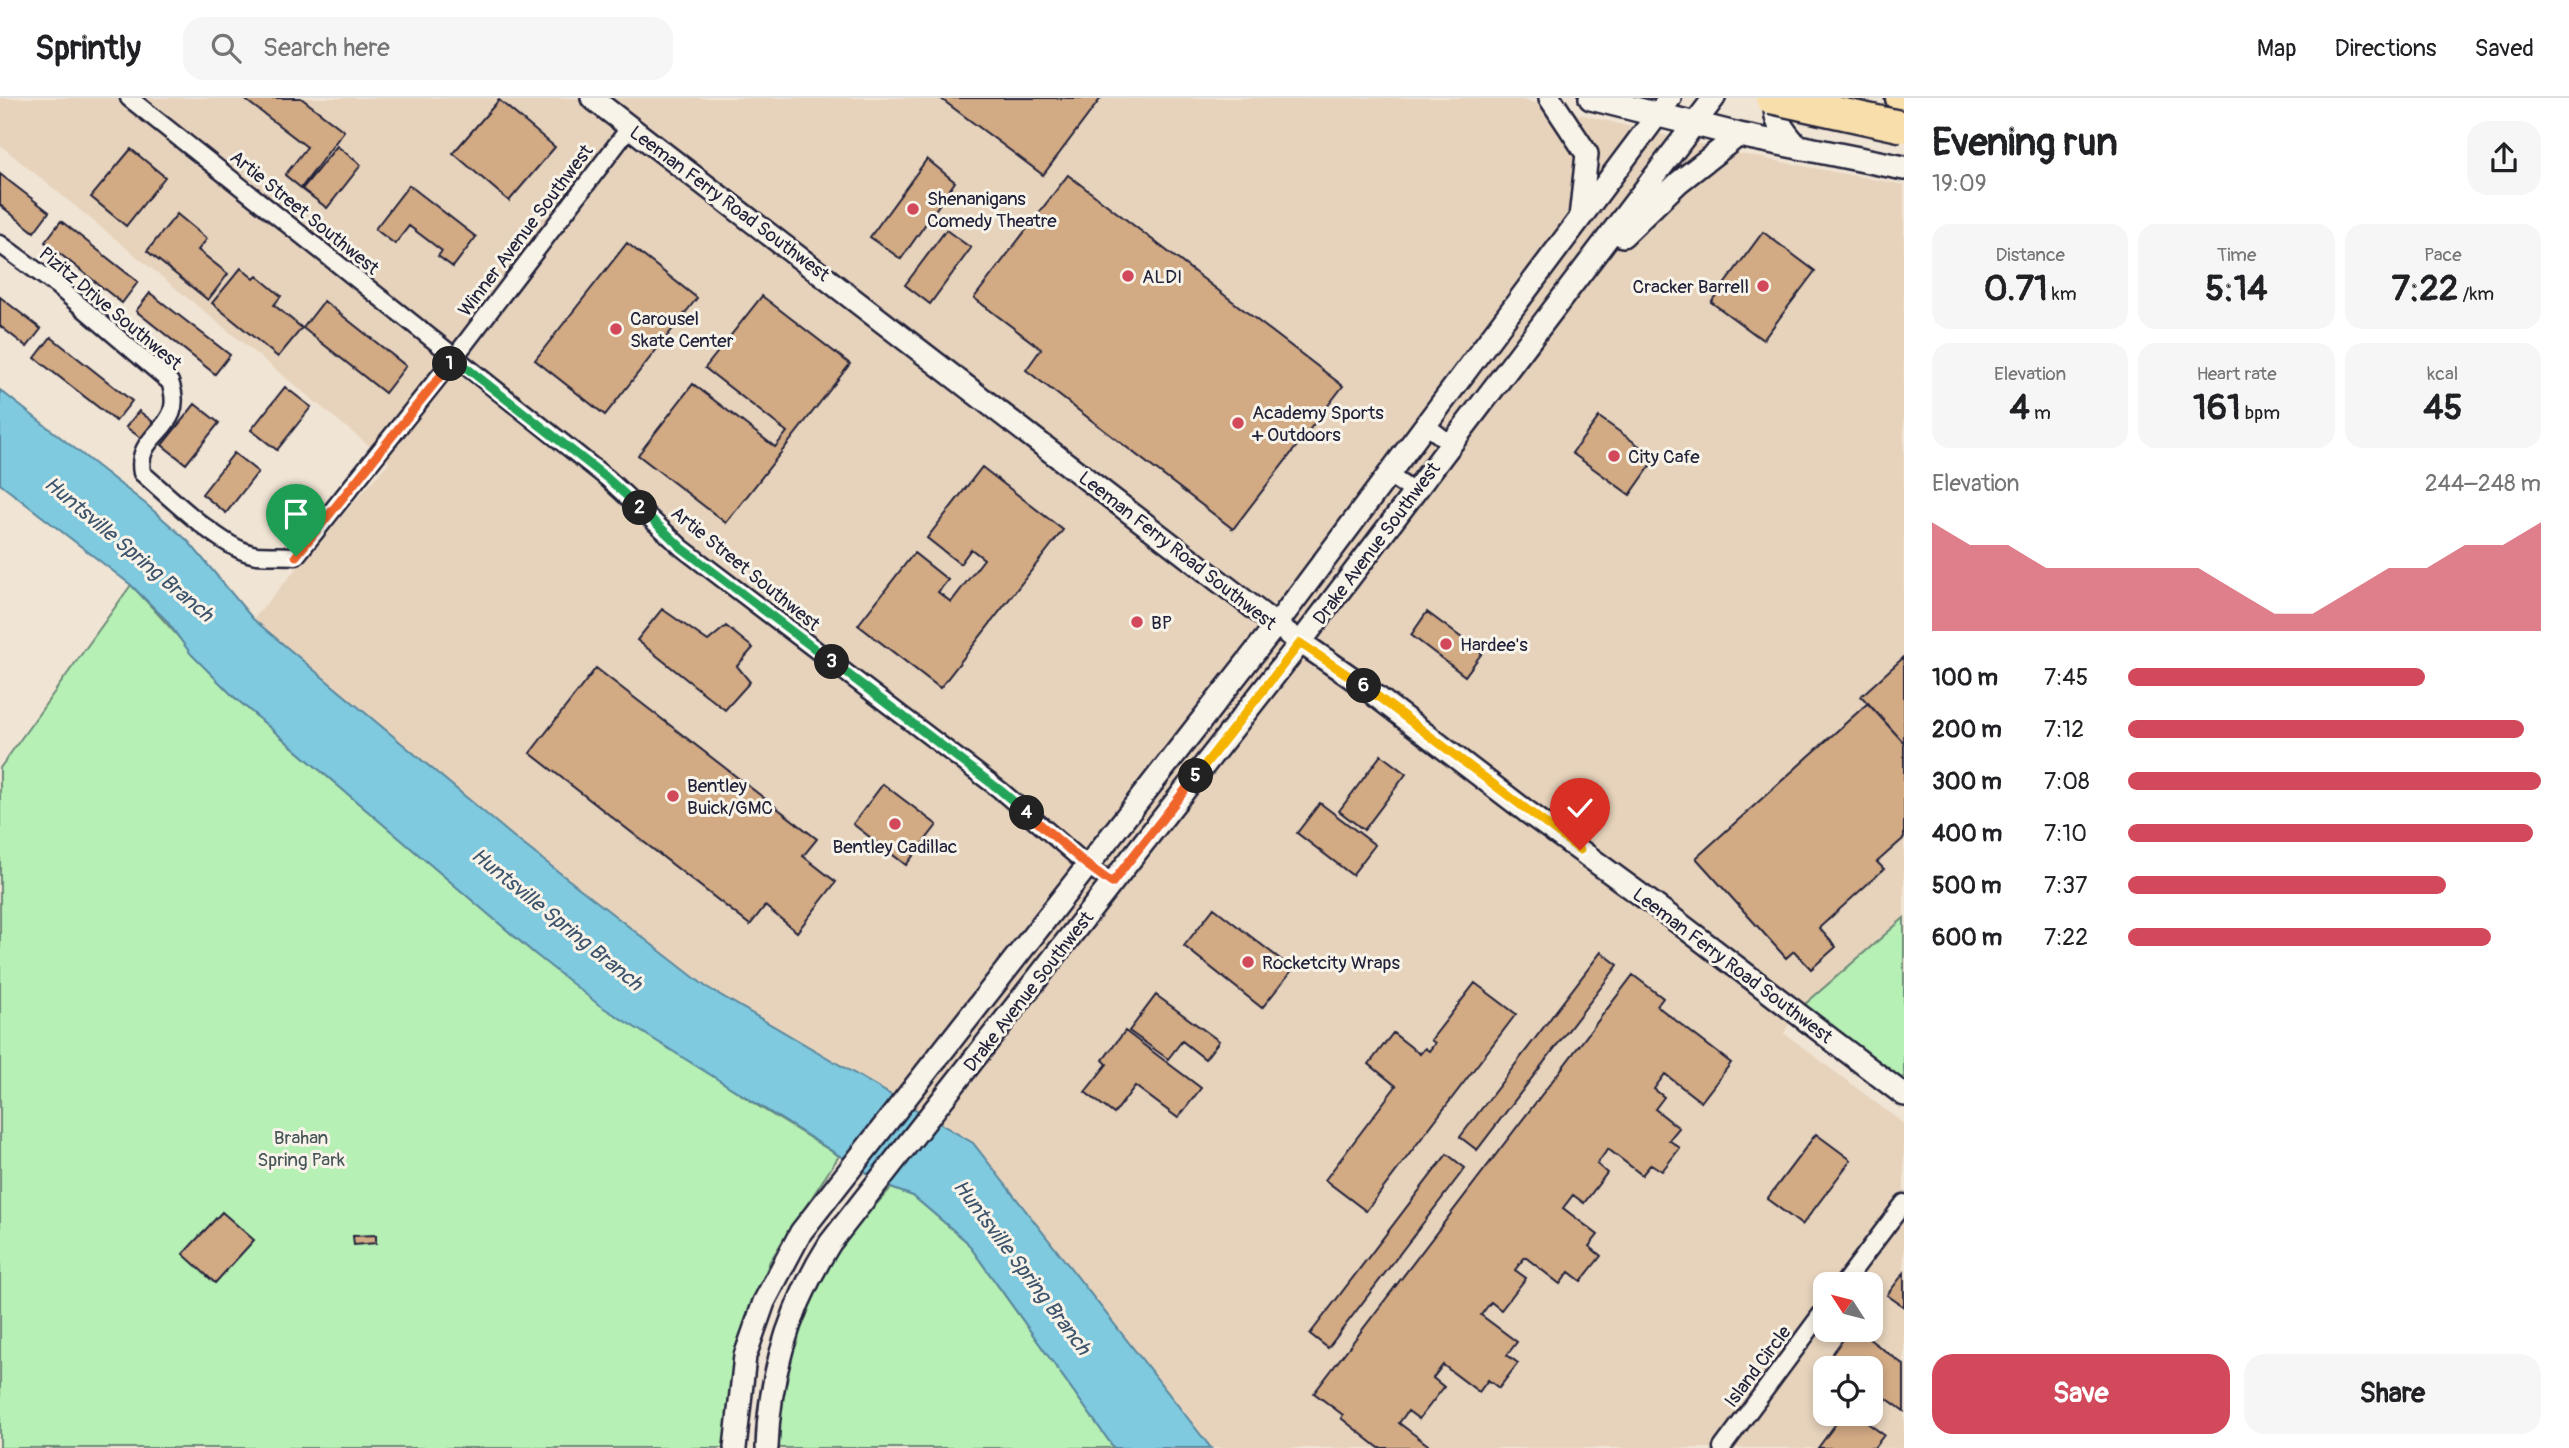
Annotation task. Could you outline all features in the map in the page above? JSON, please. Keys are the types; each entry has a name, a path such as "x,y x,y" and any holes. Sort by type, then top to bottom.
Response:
{"highway":[{"path":"1771,98 1904,127"}],"main road":[{"path":"1591,98 1664,106 1696,124 1904,168"},
{"path":"1777,98 1776,119 1780,128 1796,146"}],"street":[{"name":"Artie Street Southwest","path":"129,98 607,478 682,548 1000,790 1087,865 1112,883"},
{"name":"Leeman Ferry Road Southwest","path":"593,98 1276,625 1355,680 1526,811 1671,916 1904,1095"},
{"path":"1550,98 1587,154 1579,220"},
{"name":"Drake Avenue Southwest","path":"767,1448 769,1407 779,1355 799,1297 831,1243 1300,643 1714,98"},
{"name":"Drake Avenue Southwest","path":"735,1448 745,1356 764,1302 801,1232 1276,625 1664,106"},
{"name":"Winner Avenue Southwest","path":"296,556 454,358 630,127"},
{"path":"1571,286 1679,182 1739,135"},
{"name":"Pizitz Drive Southwest","path":"0,243 56,285 170,382 176,397 173,414 144,449 140,461 142,473 222,539 240,549 256,555 296,556"},
{"path":"1426,425 1452,445"},
{"path":"1390,475 1415,493"},
{"path":"1852,1272 1904,1203"},
{"name":"Island Circle","path":"1722,1448 1813,1325"}],"shaded area":[{"path":"0,98 1515,98 1740,154 1904,185 1904,918 1796,1012 1784,1033 1904,1124 1904,1448 1211,1448 973,1143 705,986 515,838 253,619 389,462 0,145"}],"green space":[{"name":"Brahan Spring Park","path":"131,585 233,696 535,954 758,1106 839,1156 770,1261 742,1335 726,1424 727,1448 0,1448 0,768"},
{"path":"1904,918 1904,1095 1796,1012"},
{"path":"891,1188 913,1196 966,1241 1114,1448 776,1448 781,1383 798,1328 820,1277 860,1222"}],"water":[{"name":"Huntsville Spring Branch","path":"0,390 147,505 188,541 253,619 515,838 705,986 973,1143 1211,1448 1114,1448 966,1241 913,1196 891,1188 599,1005 535,954 233,696 191,654 166,620 131,585 0,484"}],"building":[{"path":"243,98 301,98 344,131 301,188 285,175 307,147"},
{"path":"940,98 1101,98 1043,175"},
{"path":"499,100 555,147 509,201 453,153"},
{"path":"337,146 361,165 327,208 302,189"},
{"path":"131,149 165,177 126,226 91,197"},
{"name":"Shenanigans Comedy Theatre","path":"927,159 955,182 901,259 870,237"},
{"path":"0,174 49,212 34,232 0,205"},
{"path":"1068,175 1343,386 1233,529 1026,370 1041,349 974,298"},
{"path":"409,185 476,237 453,267 438,256 442,251 409,226 395,244 375,229"},
{"path":"177,214 207,239 198,250 228,274 208,300 147,251"},
{"path":"61,221 138,282 122,303 45,242"},
{"path":"946,230 971,248 930,304 905,285"},
{"name":"Cracker Barrell","path":"1763,232 1815,271 1763,340 1711,302"},
{"name":"Carousel Skate Center","path":"627,243 697,298 605,415 535,360"},
{"path":"241,268 254,279 257,276 281,296 274,305 302,328 278,357 212,303"},
{"path":"150,293 230,355 215,374 136,311"},
{"path":"762,296 850,364 726,523 638,455 693,384 775,447 787,432 705,368"},
{"path":"0,297 41,329 27,347 0,326"},
{"path":"324,301 406,366 385,393 303,328"},
{"path":"51,337 132,401 116,421 35,358"},
{"path":"285,387 311,407 277,450 251,430"},
{"path":"195,404 219,423 186,464 162,445"},
{"path":"139,411 153,422 141,438 126,427"},
{"name":"City Cafe","path":"1599,417 1656,458 1630,495 1572,453"},
{"path":"234,453 258,472 226,513 202,494"},
{"path":"982,467 1063,530 940,688 858,625 914,553 948,580 938,592 951,602 984,559 971,549 960,564 927,538"},
{"path":"662,609 708,641 726,626 753,648 737,666 750,682 725,710 637,640"},
{"name":"Hardee's","path":"1427,612 1482,653 1465,676 1411,635"},
{"path":"1904,657 1904,743 1861,696"},
{"name":"Bentley Buick/GMC","path":"596,668 817,839 803,856 836,882 797,932 765,906 750,925 530,753"},
{"path":"1868,703 1904,743 1904,838 1877,862 1884,869 1819,928 1836,947 1811,969 1794,951 1786,958 1696,858"},
{"path":"1381,755 1406,774 1364,830 1339,811"},
{"name":"Bentley Cadillac","path":"883,784 937,825 906,865 853,824"},
{"path":"1320,803 1375,845 1352,875 1297,833"},
{"path":"1214,908 1293,969 1262,1008 1184,946"},
{"path":"1601,952 1618,965 1477,1150 1460,1137"},
{"path":"1633,975 1663,998 1657,1006 1731,1063 1701,1102 1665,1074 1654,1089 1664,1097 1655,1109 1679,1128 1669,1140 1680,1148 1662,1171 1651,1164 1642,1175 1608,1149 1597,1164 1607,1173 1584,1203 1573,1195 1563,1208 1598,1235 1589,1246 1601,1256 1581,1281 1569,1272 1560,1284 1525,1257 1515,1270 1526,1278 1501,1310 1491,1302 1481,1315 1517,1342 1507,1355 1518,1363 1499,1388 1488,1380 1479,1392 1443,1365 1433,1378 1444,1387 1419,1419 1408,1411 1399,1423 1432,1448 1379,1448 1314,1393"},
{"path":"1475,983 1516,1014 1366,1211 1325,1180 1396,1086 1369,1064 1393,1033 1420,1054 1425,1048 1429,1051 1435,1043 1431,1040"},
{"path":"1156,995 1219,1041 1205,1059 1182,1041 1168,1059 1129,1031"},
{"path":"1125,1031 1201,1088 1178,1118 1135,1086 1114,1114 1085,1092 1107,1064 1103,1060"},
{"path":"1816,1134 1851,1160 1802,1225 1767,1199"},
{"path":"1447,1154 1465,1168 1328,1348 1310,1334"},
{"path":"222,1212 254,1240 215,1283 183,1254"},
{"path":"376,1235 376,1243 354,1245 353,1236"},
{"path":"1904,1273 1904,1307 1887,1295"},
{"path":"1841,1342 1873,1342 1904,1365 1904,1411 1883,1396 1883,1356 1831,1356"},
{"path":"1834,1426 1872,1426 1884,1435 1874,1448 1818,1448"}],"place":[{"name":"Shenanigans Comedy Theatre","path":"913,209"},
{"name":"ALDI","path":"1128,276"},
{"name":"Cracker Barrell","path":"1763,286"},
{"name":"Carousel Skate Center","path":"616,329"},
{"name":"Academy Sports + Outdoors","path":"1238,423"},
{"name":"City Cafe","path":"1614,456"},
{"name":"BP","path":"1137,622"},
{"name":"Hardee's","path":"1446,644"},
{"name":"Bentley Buick/GMC","path":"673,796"},
{"name":"Bentley Cadillac","path":"895,824"},
{"name":"Rocketcity Wraps","path":"1248,962"}],"route":[{"path":"296,556 454,358 607,478 682,548 1000,790 1087,865 1112,883 1300,643 1355,680 1580,850"}]}
